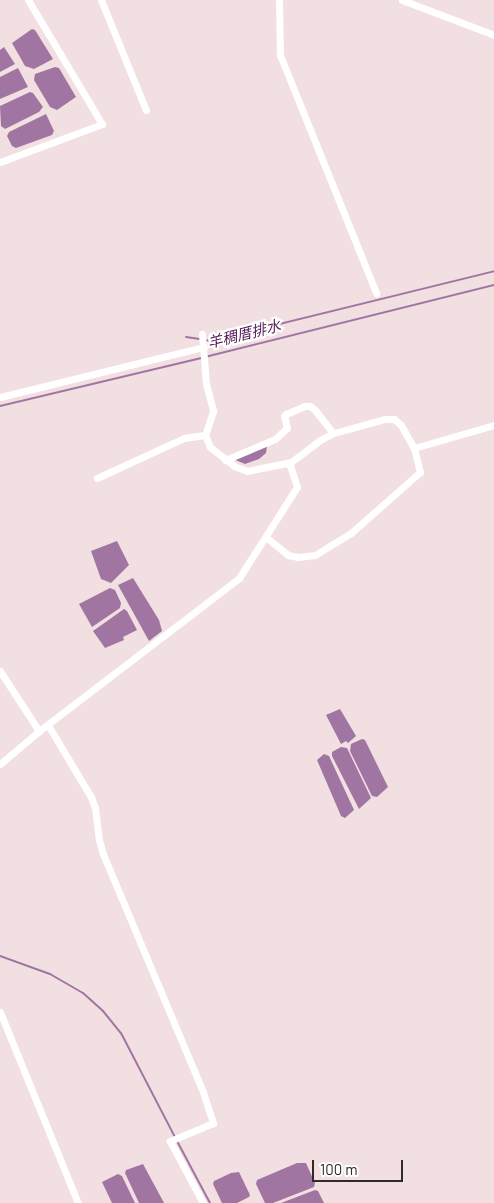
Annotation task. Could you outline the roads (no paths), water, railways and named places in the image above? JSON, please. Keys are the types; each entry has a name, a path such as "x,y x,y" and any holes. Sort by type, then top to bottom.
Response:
{"street":[{"path":"0,162 102,124 28,0"},
{"path":"101,0 146,110"},
{"path":"279,0 280,55 376,293"},
{"path":"402,0 494,35"},
{"path":"202,334 206,384 213,411 205,435 210,446 225,460 248,472 291,462 320,440 333,433 384,419 394,419 401,425 414,448 420,472 351,533 315,555 298,557 288,555 267,538"},
{"path":"0,397 204,347"},
{"path":"225,460 275,439 287,428 284,416 305,406 310,406 315,410 333,433"},
{"path":"414,448 494,425"},
{"path":"97,478 184,438 205,435"},
{"path":"0,764 39,731 240,578 267,538 297,487 290,466 291,462"},
{"path":"0,670 39,731"},
{"path":"48,725 91,796 95,808 98,840 103,854 203,1092 214,1123 170,1141 203,1203"},
{"path":"0,1012 78,1203"}],"waterway":[{"path":"205,340 210,341 494,271"},
{"name":"羊稠厝排水","path":"205,357 494,285"},
{"path":"186,337 200,339"},
{"name":"羊稠厝排水","path":"0,406 201,358"},
{"path":"0,956 50,974 83,993 103,1011 121,1033 175,1137"},
{"path":"177,1141 210,1203"}]}
